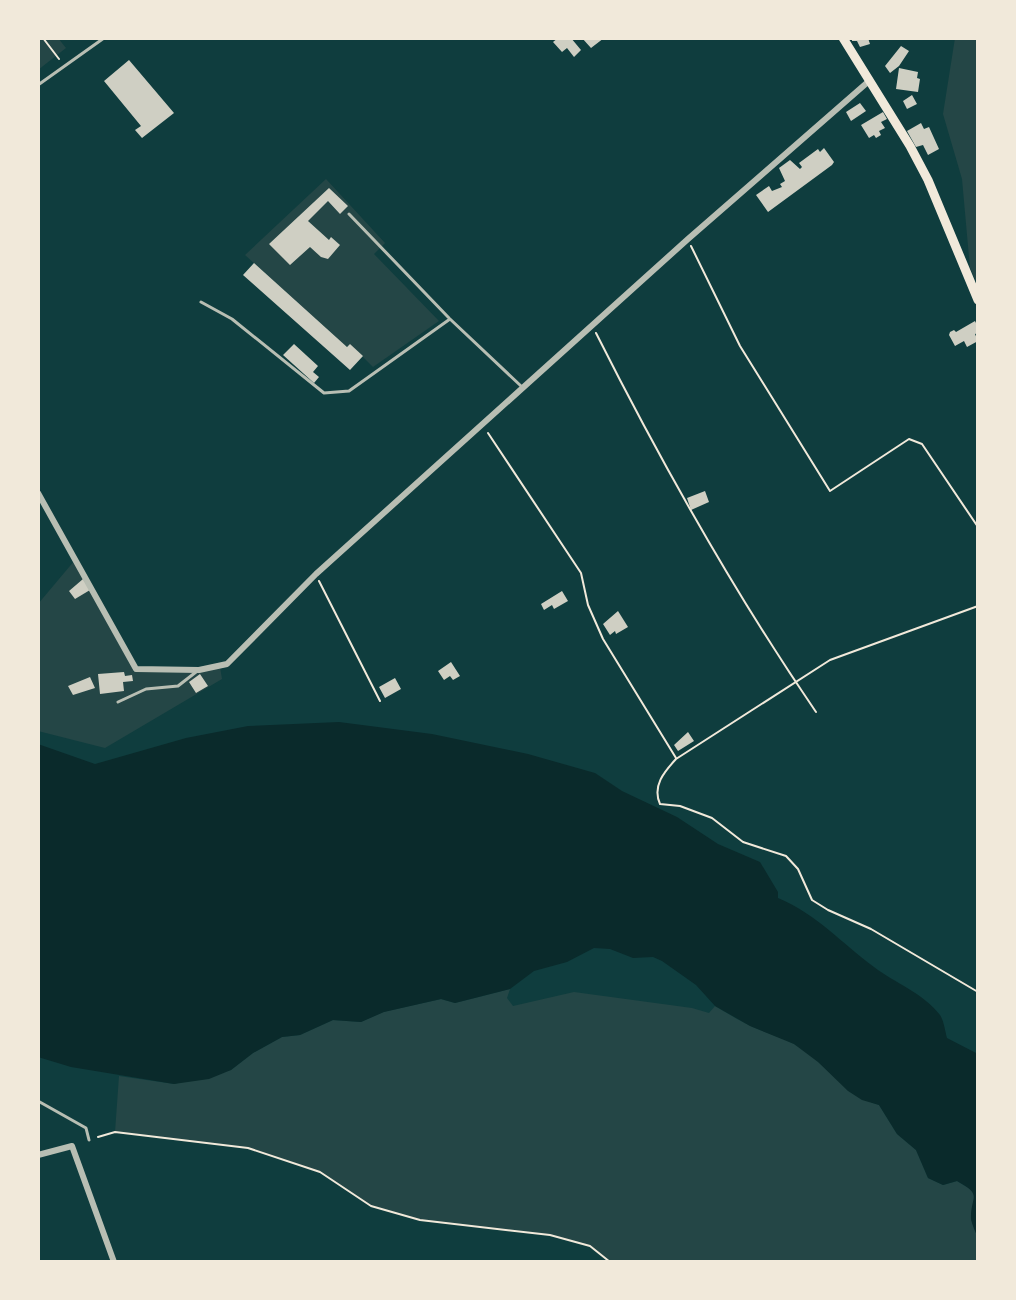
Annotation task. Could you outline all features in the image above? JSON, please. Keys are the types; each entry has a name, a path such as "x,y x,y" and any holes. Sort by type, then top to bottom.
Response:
{"main road":[{"path":"843,38 928,180 978,300"}],"street":[{"path":"38,493 136,669 199,670 227,664 316,574 688,239 869,81"},
{"path":"38,1155 72,1146 114,1262"}],"lane":[{"path":"38,85 104,38"},
{"path":"349,214 450,319 523,387"},
{"path":"201,302 232,319 324,393 349,391 450,319"},
{"path":"118,702 146,689 178,686 199,670"},
{"path":"38,1101 86,1128 89,1140"}],"path":[{"path":"43,38 64,65"},
{"path":"688,239 740,346 830,491 842,486 909,439 922,444 978,527"},
{"path":"592,325 694,519 816,712"},
{"path":"482,425 581,573 588,605 603,639 676,759"},
{"path":"316,574 380,701"},
{"path":"978,606 830,660 676,759 658,781 657,800 660,804 680,806 712,818 743,842 786,856 798,869 812,900 871,929 978,992"},
{"path":"89,1140 115,1132 248,1148 320,1172 371,1206 420,1220 550,1235 590,1246 610,1262"}],"shaded area":[{"path":"38,38 58,38 66,48 38,70"},
{"path":"955,38 978,38 978,285 970,268 962,179 943,114"},
{"path":"326,179 385,243 374,254 439,321 373,367 245,255"},
{"path":"75,560 134,672 196,672 220,667 222,679 105,748 38,731 38,604"},
{"path":"339,722 432,734 528,754 595,773 622,791 677,817 718,844 760,862 778,892 778,898 805,912 874,967 925,1000 940,1015 947,1038 978,1054 978,1238 971,1219 973,1194 957,1181 943,1185 928,1178 916,1150 897,1134 879,1105 862,1100 848,1091 794,1044 750,1026 715,1006 696,985 653,957 633,958 610,949 594,948 567,962 534,971 510,989 455,1003 441,999 384,1012 361,1022 333,1020 300,1035 282,1037 231,1070 209,1079 174,1084 71,1067 38,1057 38,744 95,764 186,738 248,726"},
{"path":"510,989 507,998 513,1006 574,992 709,1013 715,1006 748,1025 794,1044 845,1086 879,1105 897,1134 916,1150 928,1178 943,1185 957,1181 972,1190 975,1196 971,1219 978,1238 978,1262 610,1262 590,1246 550,1235 420,1220 371,1206 320,1172 248,1148 115,1132 119,1076 174,1084 231,1070 282,1037 300,1035 333,1020 361,1022 383,1012 441,999 455,1003"}],"building":[{"path":"558,38 571,38 581,50 574,57 567,48 562,52 553,42"},
{"path":"582,38 604,38 591,48"},
{"path":"852,38 868,38 870,44 860,47"},
{"path":"901,46 909,51 890,73 885,66"},
{"path":"129,60 174,113 142,138 135,130 141,126 104,81"},
{"path":"899,68 918,72 918,92 896,89"},
{"path":"912,95 917,104 907,109 903,101"},
{"path":"860,103 866,111 851,121 846,112"},
{"path":"883,112 887,119 881,122 885,128 879,131 881,135 869,138 861,125"},
{"path":"921,123 924,129 929,127 939,149 928,155 923,145 916,147 907,131"},
{"path":"824,148 834,162 832,165 768,212 756,195 769,186 772,191 782,187 780,184 785,181 779,168 790,160 800,169 799,163"},
{"path":"329,188 348,206 340,214 328,201 308,221 329,240 331,237 340,245 328,259 310,247 290,265 269,244"},
{"path":"254,263 347,347 350,344 363,356 350,370 243,275"},
{"path":"975,321 978,341 967,347 964,341 955,346 950,332 956,332"},
{"path":"294,344 318,366 313,372 319,377 314,383 283,355"},
{"path":"705,491 709,502 691,510 687,498"},
{"path":"83,579 90,590 75,599 69,591"},
{"path":"562,591 568,601 554,609 552,605 544,610 541,604"},
{"path":"618,611 628,627 610,635 603,624"},
{"path":"451,662 460,676 453,680 450,676 444,680 438,671"},
{"path":"124,672 125,676 132,675 133,681 123,682 124,691 100,694 98,674"},
{"path":"200,674 208,686 196,693 189,682"},
{"path":"90,677 95,688 73,695 68,686"},
{"path":"395,678 401,689 385,698 379,687"},
{"path":"688,732 694,741 678,751 674,745"}]}
